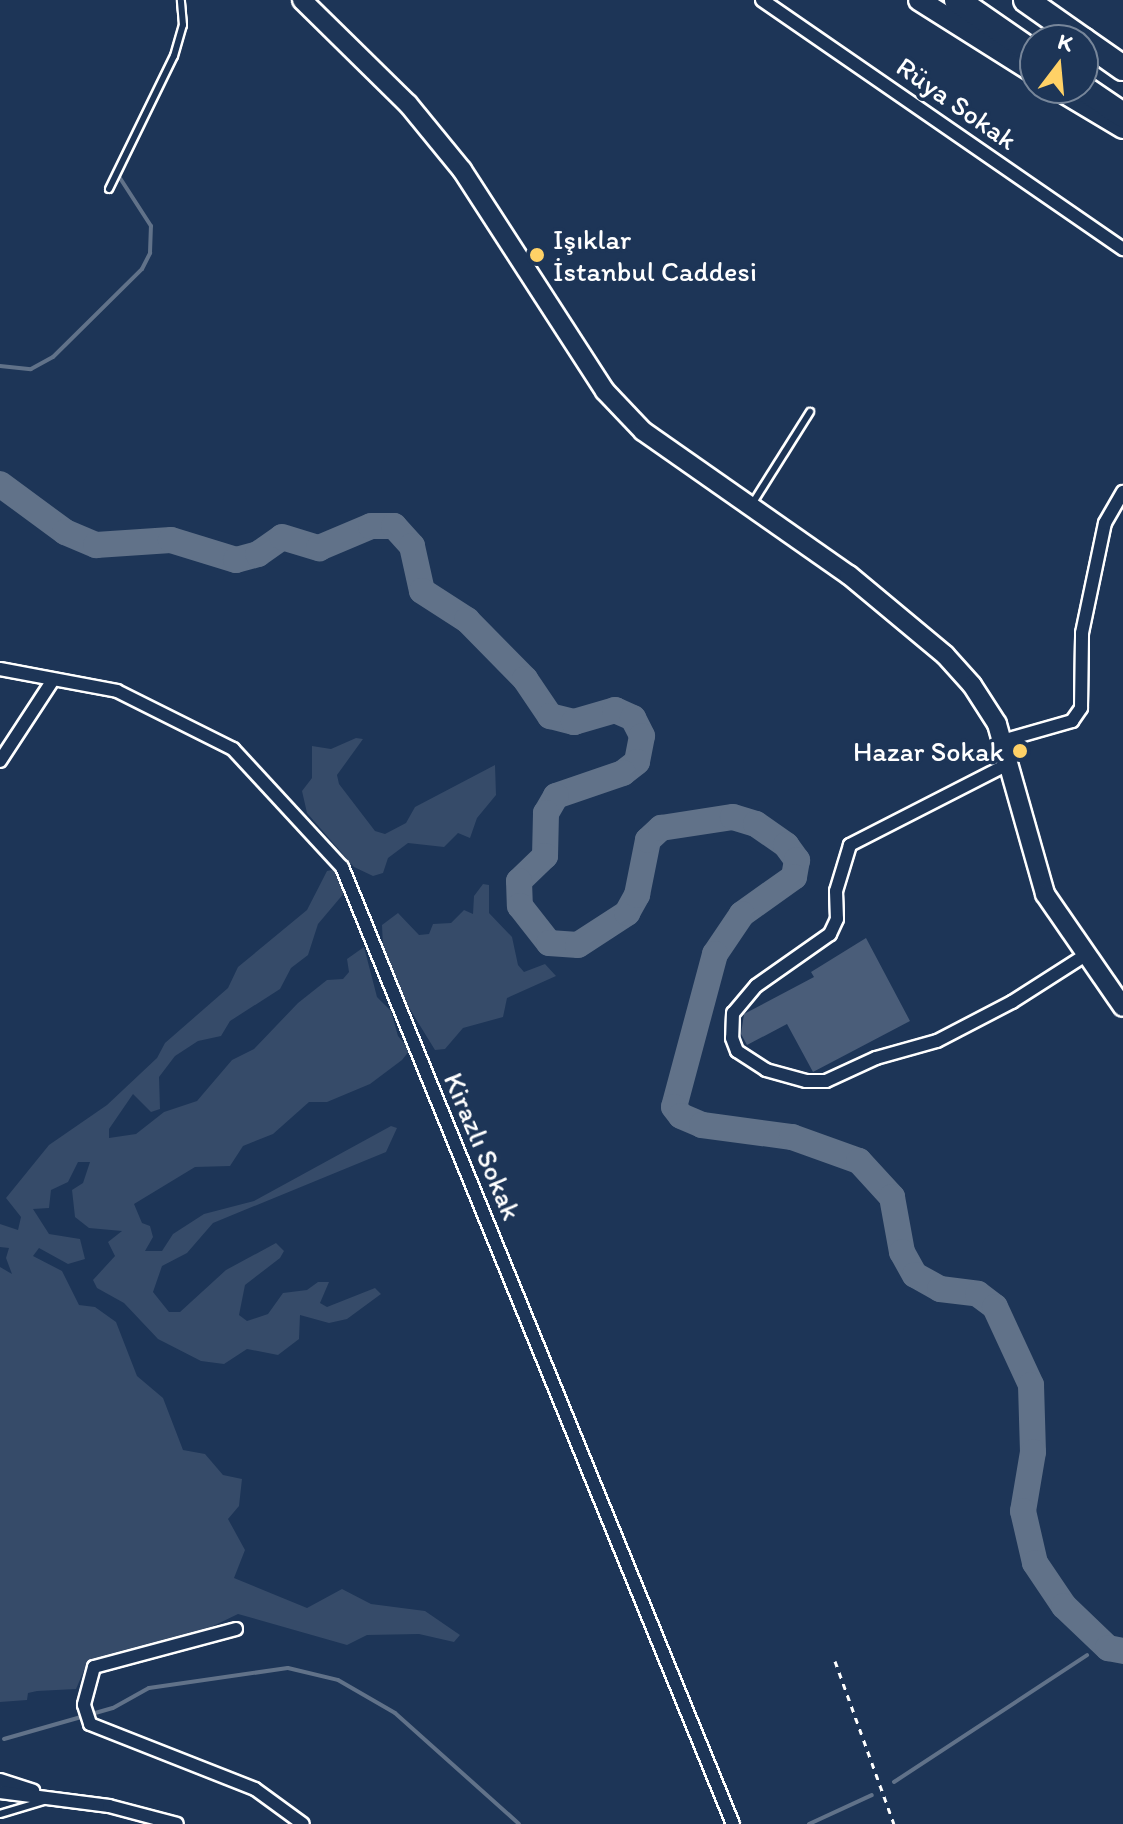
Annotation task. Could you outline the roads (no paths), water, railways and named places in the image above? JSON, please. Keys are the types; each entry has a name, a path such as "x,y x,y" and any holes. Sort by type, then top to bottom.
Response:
{"highway":[{"path":"957,0 1019,43"},
{"path":"1026,0 1060,24"},
{"path":"1099,51 1123,68"},
{"path":"1099,99 1123,115"}],"main road":[{"path":"919,0 1019,63"},
{"path":"1083,104 1123,128"}],"street":[{"path":"302,0 408,104 462,170 605,391 643,431 749,509 849,575 945,655 972,685 1002,741 1010,763 1045,894 1084,956 1123,1007"},
{"name":"Rüya Sokak","path":"762,0 1123,249"},
{"path":"1002,741 1072,721 1081,708 1084,620 1105,523 1123,492"},
{"name":"Kirazlı Sokak","path":"0,669 117,691 233,749 342,867 733,1824"},
{"path":"0,761 53,680"},
{"path":"1010,763 850,845 836,891 837,919 830,934 756,986 733,1013 732,1038 737,1051 766,1070 806,1081 826,1081 876,1058 937,1041 1012,1002 1084,956"},
{"path":"236,1629 94,1667 84,1705 90,1724 255,1789 303,1824"},
{"path":"0,1780 55,1798"},
{"path":"0,1792 55,1798 177,1824"}],"lane":[{"path":"109,189 174,56 183,25 181,0"},
{"path":"749,509 810,412"},
{"path":"0,1814 55,1798"}],"waterway":[{"path":"0,366 31,369 53,357 142,269 150,253 151,226 118,175"},
{"path":"0,484 65,532 96,545 171,540 236,560 258,554 282,537 319,548 371,526 394,526 412,546 422,591 467,620 525,679 550,716 574,722 615,710 633,718 642,736 637,762 623,773 556,796 546,813 545,856 519,881 520,906 549,943 578,945 627,913 637,895 648,840 661,828 733,817 756,824 786,845 797,860 794,877 742,914 715,954 674,1107 681,1116 702,1125 792,1137 859,1161 892,1197 902,1252 915,1275 940,1289 978,1294 995,1307 1031,1385 1033,1452 1023,1511 1035,1563 1064,1606 1108,1648 1123,1651"},
{"path":"894,1782 1087,1655"},
{"path":"4,1739 113,1708 149,1688 288,1668 338,1680 395,1713 519,1824"},
{"path":"809,1824 872,1795"}],"place":[{"name":"Işıklar İstanbul Caddesi","path":"537,255"},
{"name":"Hazar Sokak","path":"1020,751"}]}
